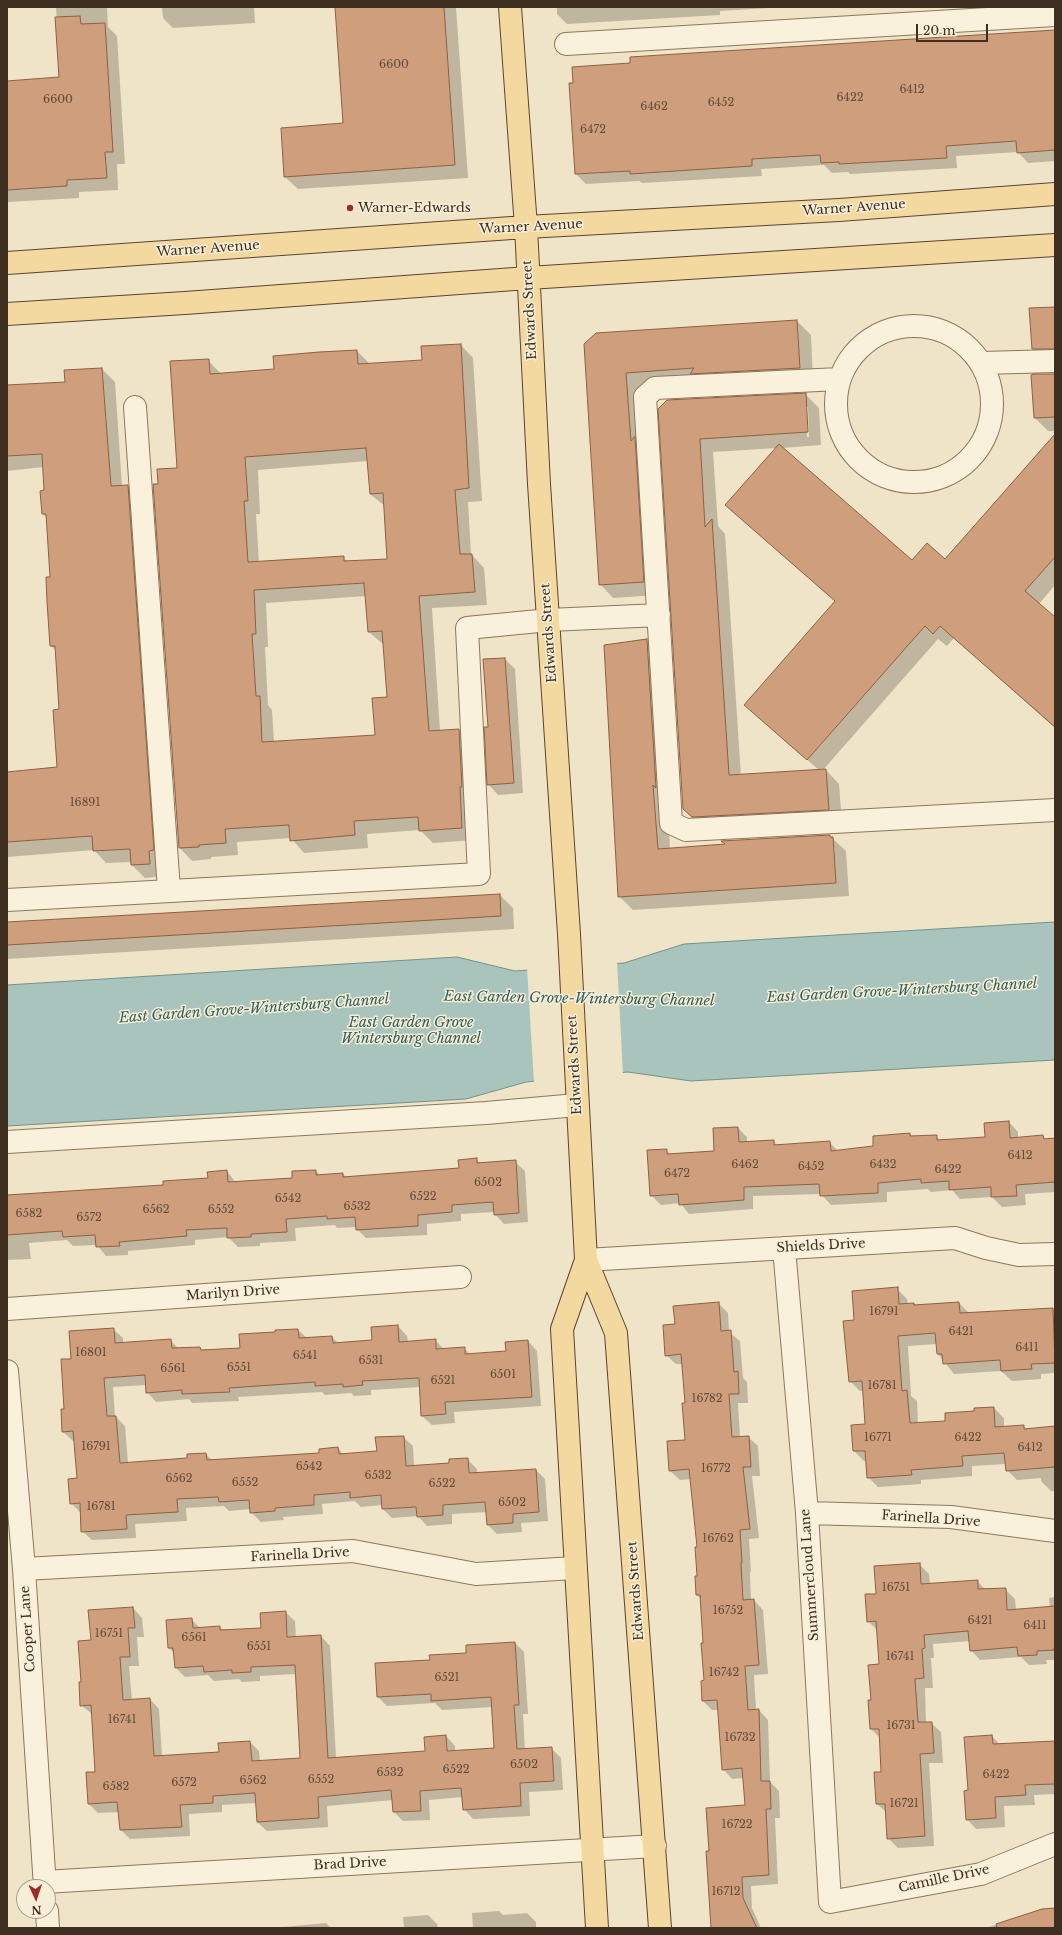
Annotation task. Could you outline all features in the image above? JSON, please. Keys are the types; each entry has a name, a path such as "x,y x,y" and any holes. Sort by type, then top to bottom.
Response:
{"main road":[{"name":"Edwards Street","path":"510,7 526,227 539,484 569,934 586,1260 616,1333 660,1928"},
{"name":"Warner Avenue","path":"7,263 526,227 839,210 1055,194"},
{"path":"7,314 528,278 1055,245"},
{"path":"7,276 44,260"},
{"name":"Edwards Street","path":"586,1260 562,1329 574,1568 596,1928"}],"street":[{"path":"566,44 1055,15"},
{"path":"911,325 932,327 952,334 969,347 982,363 992,387 993,414 985,438 970,460 948,475 923,482 896,481 872,471 852,454 840,430 835,405 839,379 843,367 856,351 870,338 888,330 911,325"},
{"path":"982,363 1055,361"},
{"path":"839,379 655,388 645,397 671,823 686,830 1055,810"},
{"path":"135,407 169,890"},
{"path":"7,900 479,874 466,628 549,620 659,615"},
{"path":"7,1142 486,1113 577,1099"},
{"name":"Shields Drive","path":"586,1260 955,1238 986,1248 1019,1255 1055,1254"},
{"name":"Summercloud Lane","path":"784,1248 807,1513 830,1902"},
{"name":"Marilyn Drive","path":"7,1309 460,1277"},
{"name":"Cooper Lane","path":"7,1371 24,1569 45,1879"},
{"name":"Farinella Drive","path":"807,1513 951,1517 1055,1531"},
{"name":"Farinella Drive","path":"24,1569 353,1552 476,1574 574,1568"},
{"name":"Camille Drive","path":"830,1902 981,1874 1055,1844"},
{"name":"Brad Drive","path":"56,1883 655,1846"}],"water":[{"name":"East Garden Grove Wintersburg Channel","path":"1055,922 1055,1060 691,1081 628,1072 526,1082 466,1099 7,1126 7,985 457,957 515,971 624,963 684,944"}],"pier":[{"path":"617,961 623,1074 534,1083 527,968"}],"building":[{"path":"335,7 444,7 455,165 284,177 281,128 343,123"},
{"path":"80,16 81,24 105,23 113,152 105,152 107,178 67,180 67,186 7,190 7,81 59,77 55,17"},
{"path":"1055,30 1055,150 1017,153 1016,141 946,146 947,158 839,164 839,162 821,163 820,155 752,159 752,166 630,174 630,171 575,174 569,83 573,83 572,67 630,63 630,57"},
{"path":"1055,307 1055,349 1032,349 1029,308"},
{"path":"797,320 800,368 690,374 694,368 626,373 631,441 635,436 644,582 599,585 584,344 596,333"},
{"path":"461,344 469,488 455,490 460,554 472,554 475,592 419,596 429,731 459,729 462,787 460,787 462,828 419,831 418,817 354,821 355,835 290,841 289,825 225,829 226,843 179,848 153,484 158,484 157,469 177,468 170,361 209,359 210,374 274,369 273,356 319,352 357,350 358,364 422,360 421,346","holes":["366,448 370,494 383,493 387,559 344,561 344,556 248,562 244,501 248,501 245,457","364,583 368,632 382,631 387,697 372,698 375,735 262,742 260,696 256,696 252,634 256,634 254,590"]},
{"path":"102,368 111,486 128,485 154,850 149,851 150,864 131,865 130,849 93,851 92,836 7,842 7,772 57,767 53,710 59,709 55,646 50,646 47,602 46,577 50,577 46,514 42,514 40,491 44,490 42,454 7,456 7,385 65,382 64,370"},
{"path":"1055,374 1055,417 1034,418 1031,375"},
{"path":"806,393 808,432 700,439 705,527 712,519 729,775 826,769 829,810 692,817 683,809 658,409 667,400"},
{"path":"1055,434 1055,557 1025,591 1055,617 1055,727 940,626 933,634 925,626 807,760 744,705 835,601 725,505 779,444 912,560 927,543 945,559"},
{"path":"647,639 656,788 653,785 658,849 725,844 721,841 830,835 830,837 833,837 836,883 618,897 604,645"},
{"path":"505,658 514,783 487,785 484,727 488,727 483,659"},
{"path":"500,894 501,916 7,945 7,922"},
{"path":"1009,1121 1010,1138 1043,1135 1044,1139 1055,1138 1055,1182 1016,1185 1017,1196 991,1197 991,1187 949,1190 949,1181 921,1183 921,1179 878,1183 878,1193 820,1196 819,1184 744,1187 744,1200 679,1205 678,1194 650,1196 647,1150 667,1149 667,1154 714,1151 713,1128 738,1127 739,1142 774,1140 774,1145 830,1141 831,1151 873,1146 873,1136 910,1133 910,1136 937,1135 937,1140 985,1137 984,1123"},
{"path":"477,1158 477,1163 516,1160 519,1213 494,1215 493,1202 452,1205 452,1212 418,1215 418,1226 356,1230 355,1217 327,1219 327,1216 286,1219 287,1232 251,1234 251,1237 227,1238 227,1228 186,1230 187,1236 119,1242 120,1246 96,1247 95,1235 63,1237 62,1231 7,1235 7,1195 163,1185 163,1181 208,1178 207,1172 227,1170 228,1182 292,1178 292,1171 316,1170 316,1175 343,1173 343,1177 459,1168 458,1160"},
{"path":"898,1287 899,1304 914,1303 914,1305 959,1302 960,1313 1053,1308 1055,1363 1031,1364 1032,1369 1001,1371 1000,1360 943,1364 942,1354 937,1354 935,1333 898,1336 902,1391 907,1390 910,1423 945,1421 945,1413 974,1411 974,1408 994,1407 995,1427 1024,1425 1024,1429 1055,1426 1055,1467 1006,1471 1004,1453 962,1456 963,1466 911,1470 912,1475 867,1478 865,1451 853,1451 851,1425 865,1424 862,1381 849,1382 843,1321 854,1320 852,1291"},
{"path":"719,1302 721,1331 731,1330 734,1372 738,1371 739,1394 729,1394 732,1437 749,1436 751,1467 743,1467 750,1529 740,1530 741,1563 743,1600 754,1599 759,1665 745,1666 748,1710 759,1709 761,1781 770,1781 771,1809 766,1809 769,1875 742,1877 743,1898 757,1928 711,1928 706,1851 709,1851 706,1808 745,1805 742,1768 722,1770 717,1700 702,1701 701,1681 704,1680 701,1643 703,1643 700,1595 696,1595 695,1576 697,1576 695,1547 697,1547 689,1469 669,1471 667,1441 685,1440 682,1403 685,1403 681,1354 665,1356 663,1325 675,1324 673,1306"},
{"path":"398,1325 399,1342 436,1339 436,1349 465,1347 465,1354 506,1351 505,1342 528,1340 532,1397 445,1402 446,1414 421,1416 419,1378 362,1381 363,1385 343,1387 343,1384 315,1386 315,1382 229,1388 230,1392 182,1394 182,1390 146,1393 145,1375 104,1378 107,1416 116,1416 120,1463 187,1458 187,1454 206,1453 207,1460 319,1453 319,1449 338,1447 339,1454 377,1451 375,1437 404,1436 406,1466 449,1463 449,1459 468,1458 469,1473 536,1469 539,1512 513,1514 513,1523 487,1525 485,1502 443,1505 443,1515 417,1517 416,1507 382,1509 381,1495 350,1498 350,1492 314,1495 314,1505 275,1508 275,1511 250,1513 249,1500 219,1502 218,1497 177,1499 178,1512 126,1515 127,1529 81,1532 80,1503 70,1504 68,1479 77,1478 73,1431 62,1432 61,1409 64,1409 61,1359 71,1359 69,1331 114,1328 115,1343 171,1339 172,1348 200,1347 201,1350 240,1348 239,1334 275,1332 275,1330 298,1329 299,1338 332,1336 333,1343 372,1340 371,1327"},
{"path":"920,1563 921,1584 978,1580 978,1589 1006,1588 1007,1610 1055,1606 1055,1642 1054,1650 1037,1651 1037,1655 1018,1656 1017,1647 970,1651 968,1631 924,1635 925,1648 922,1649 924,1678 915,1679 918,1722 932,1722 934,1753 920,1754 925,1836 887,1839 885,1804 876,1804 874,1772 881,1772 879,1729 870,1729 868,1700 871,1700 868,1665 879,1664 876,1621 867,1622 865,1594 876,1594 874,1566"},
{"path":"133,1607 135,1628 128,1628 130,1657 120,1657 123,1700 150,1698 154,1756 219,1752 218,1743 250,1741 252,1761 300,1758 295,1665 251,1667 251,1672 232,1673 232,1670 204,1672 203,1666 175,1668 173,1648 168,1648 166,1620 192,1618 193,1628 220,1626 220,1630 261,1628 260,1613 286,1611 287,1637 321,1635 328,1758 425,1751 424,1737 446,1735 447,1751 494,1748 491,1697 431,1701 431,1694 377,1697 375,1663 430,1660 429,1655 466,1653 466,1645 515,1642 519,1705 514,1705 517,1749 552,1747 554,1781 520,1783 521,1806 463,1810 461,1788 420,1791 421,1811 393,1812 391,1790 318,1797 319,1818 257,1822 255,1793 213,1796 213,1803 180,1805 182,1827 120,1830 117,1802 88,1804 86,1772 95,1772 91,1705 80,1706 79,1682 81,1682 78,1641 91,1640 88,1610"},
{"path":"992,1735 993,1744 1055,1741 1055,1784 1025,1785 1026,1795 995,1797 996,1818 966,1820 964,1791 968,1790 964,1737"},
{"path":"1055,1908 1055,1928 997,1928 996,1924 1042,1909"}],"place":[{"name":"Warner-Edwards","path":"350,208"}],"water label":[{"name":"East Garden Grove-Wintersburg Channel","path":"902,991"},
{"name":"East Garden Grove-Wintersburg Channel","path":"579,999"},
{"name":"East Garden Grove-Wintersburg Channel","path":"254,1009"}]}
